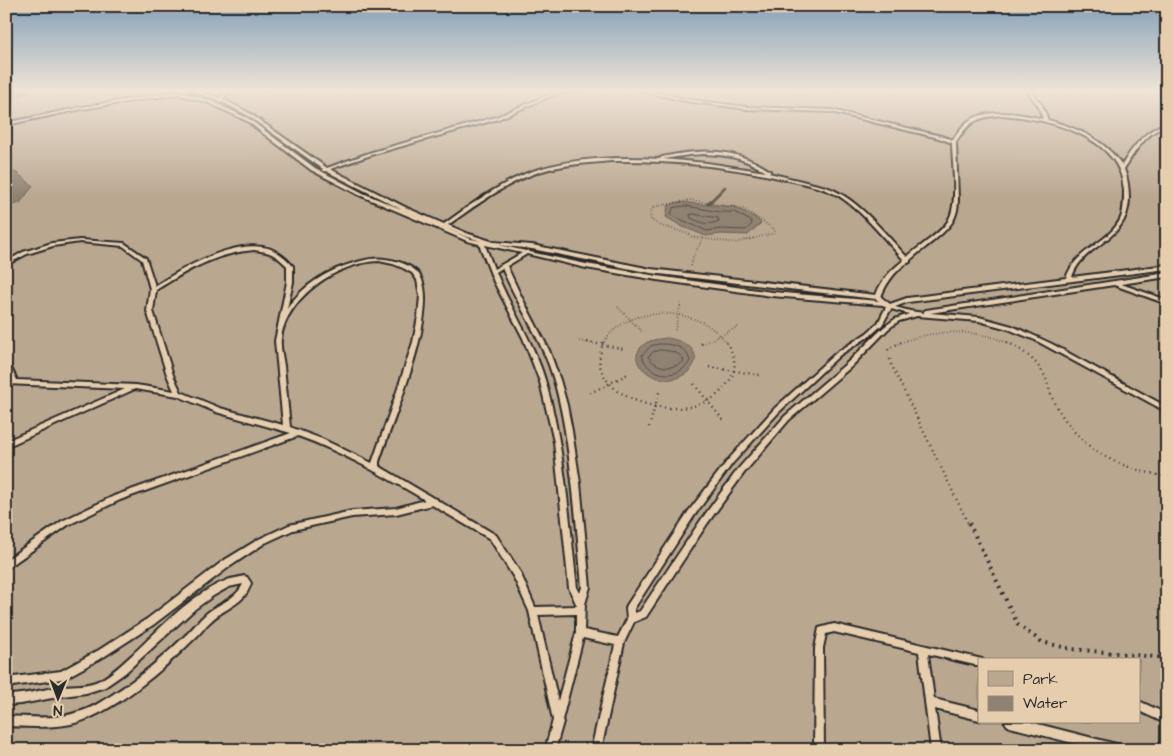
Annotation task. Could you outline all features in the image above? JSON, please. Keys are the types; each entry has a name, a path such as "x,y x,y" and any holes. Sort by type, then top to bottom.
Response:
{"lane":[{"path":"256,126 318,172 361,194 481,241 595,268 715,287 882,303 889,307 917,314 966,317 996,322 1042,340 1167,410"},
{"path":"268,126 326,169 442,227"},
{"path":"318,172 373,153 468,126"},
{"path":"895,126 954,142"},
{"path":"882,303 878,297 879,292 888,279 946,227 953,217 955,206 954,142 964,126"},
{"path":"1063,126 1089,136 1112,154 1122,169 1126,186 1126,210 1118,226 1081,258 1069,273 1068,280"},
{"path":"1122,169 1134,148 1154,130 1162,126"},
{"path":"659,159 679,154 720,153 748,161 762,167 769,173"},
{"path":"442,227 484,198 519,178 552,168 588,162 659,159 769,173 833,191 853,206 908,261"},
{"path":"6,264 25,253 52,245 80,241 124,245 144,259 153,289 150,311 170,375 179,394"},
{"path":"481,241 532,247 689,276 878,297"},
{"path":"481,241 497,282 526,338 543,382 558,442 573,588 581,607"},
{"path":"494,271 527,253 532,247"},
{"path":"153,289 210,258 248,248 268,250 280,256 290,266 290,282 278,341 287,429"},
{"path":"283,321 304,292 329,274 353,264 370,260 384,260 409,268 420,278 423,299 422,315 405,376 375,462 376,468"},
{"path":"504,266 538,335 556,378 569,431 586,587 581,607 580,633 550,750"},
{"path":"596,750 620,642 631,619 630,608 691,514 730,462 784,404 838,354 869,334 880,324 889,307 907,300 1167,267"},
{"path":"631,619 643,614 736,479 787,418 849,365 886,328 897,320 917,314 1167,275"},
{"path":"1113,283 1167,302"},
{"path":"6,364 10,382 136,387 179,394 218,410 299,433 376,468 493,537 517,575 534,611 558,722"},
{"path":"6,444 136,387"},
{"path":"6,565 65,523 117,498 299,433"},
{"path":"6,683 62,675 102,654 150,622 226,564 262,541 292,527 352,514 396,511 434,501"},
{"path":"6,700 36,697 64,691 85,690 106,682 176,620 221,586 236,580 244,580 247,583 246,589 239,596 213,613 193,634 135,684 102,705 79,717 62,720 6,721"},
{"path":"534,611 581,607"},
{"path":"819,750 819,648 822,631 834,628 978,662"},
{"path":"580,633 620,642"},
{"path":"923,649 936,750"},
{"path":"931,702 978,715"},
{"path":"1140,706 1167,719"},
{"path":"1018,724 1120,750"}],"path":[{"path":"690,200 742,208 757,216 761,222 775,231 770,235 756,236 738,242 703,238 692,238 689,234 658,225 652,220 650,214 653,207 690,200"},
{"path":"689,276 692,257 703,238"},
{"path":"675,330 681,302"},
{"path":"618,307 643,333"},
{"path":"649,314 678,315 701,323 720,335 732,353 735,371 724,391 708,401 692,407 663,409 635,402 617,391 605,378 599,356 608,332 629,319 649,314"},
{"path":"701,344 738,327"},
{"path":"1167,477 1133,470 1099,454 1074,429 1057,407 1042,371 1018,347 1002,338 934,333 897,344 888,349 891,364 1018,625 1042,642 1071,649 1167,658"},
{"path":"579,341 624,349"},
{"path":"709,367 760,375"},
{"path":"590,393 630,373"},
{"path":"694,384 724,420"},
{"path":"649,427 660,389"}],"green space":[{"path":"6,126 1167,126 1167,750 6,750"}],"water":[{"path":"6,170 17,173 33,186 20,203 6,207"},
{"path":"678,202 735,207 756,218 761,223 748,235 721,234 706,236 683,227 666,217 668,206"},
{"path":"668,338 685,344 694,352 695,362 690,370 681,376 669,379 656,377 643,369 637,359 638,352 643,345 655,340"}],"waterway":[{"path":"708,204 725,187"}]}
